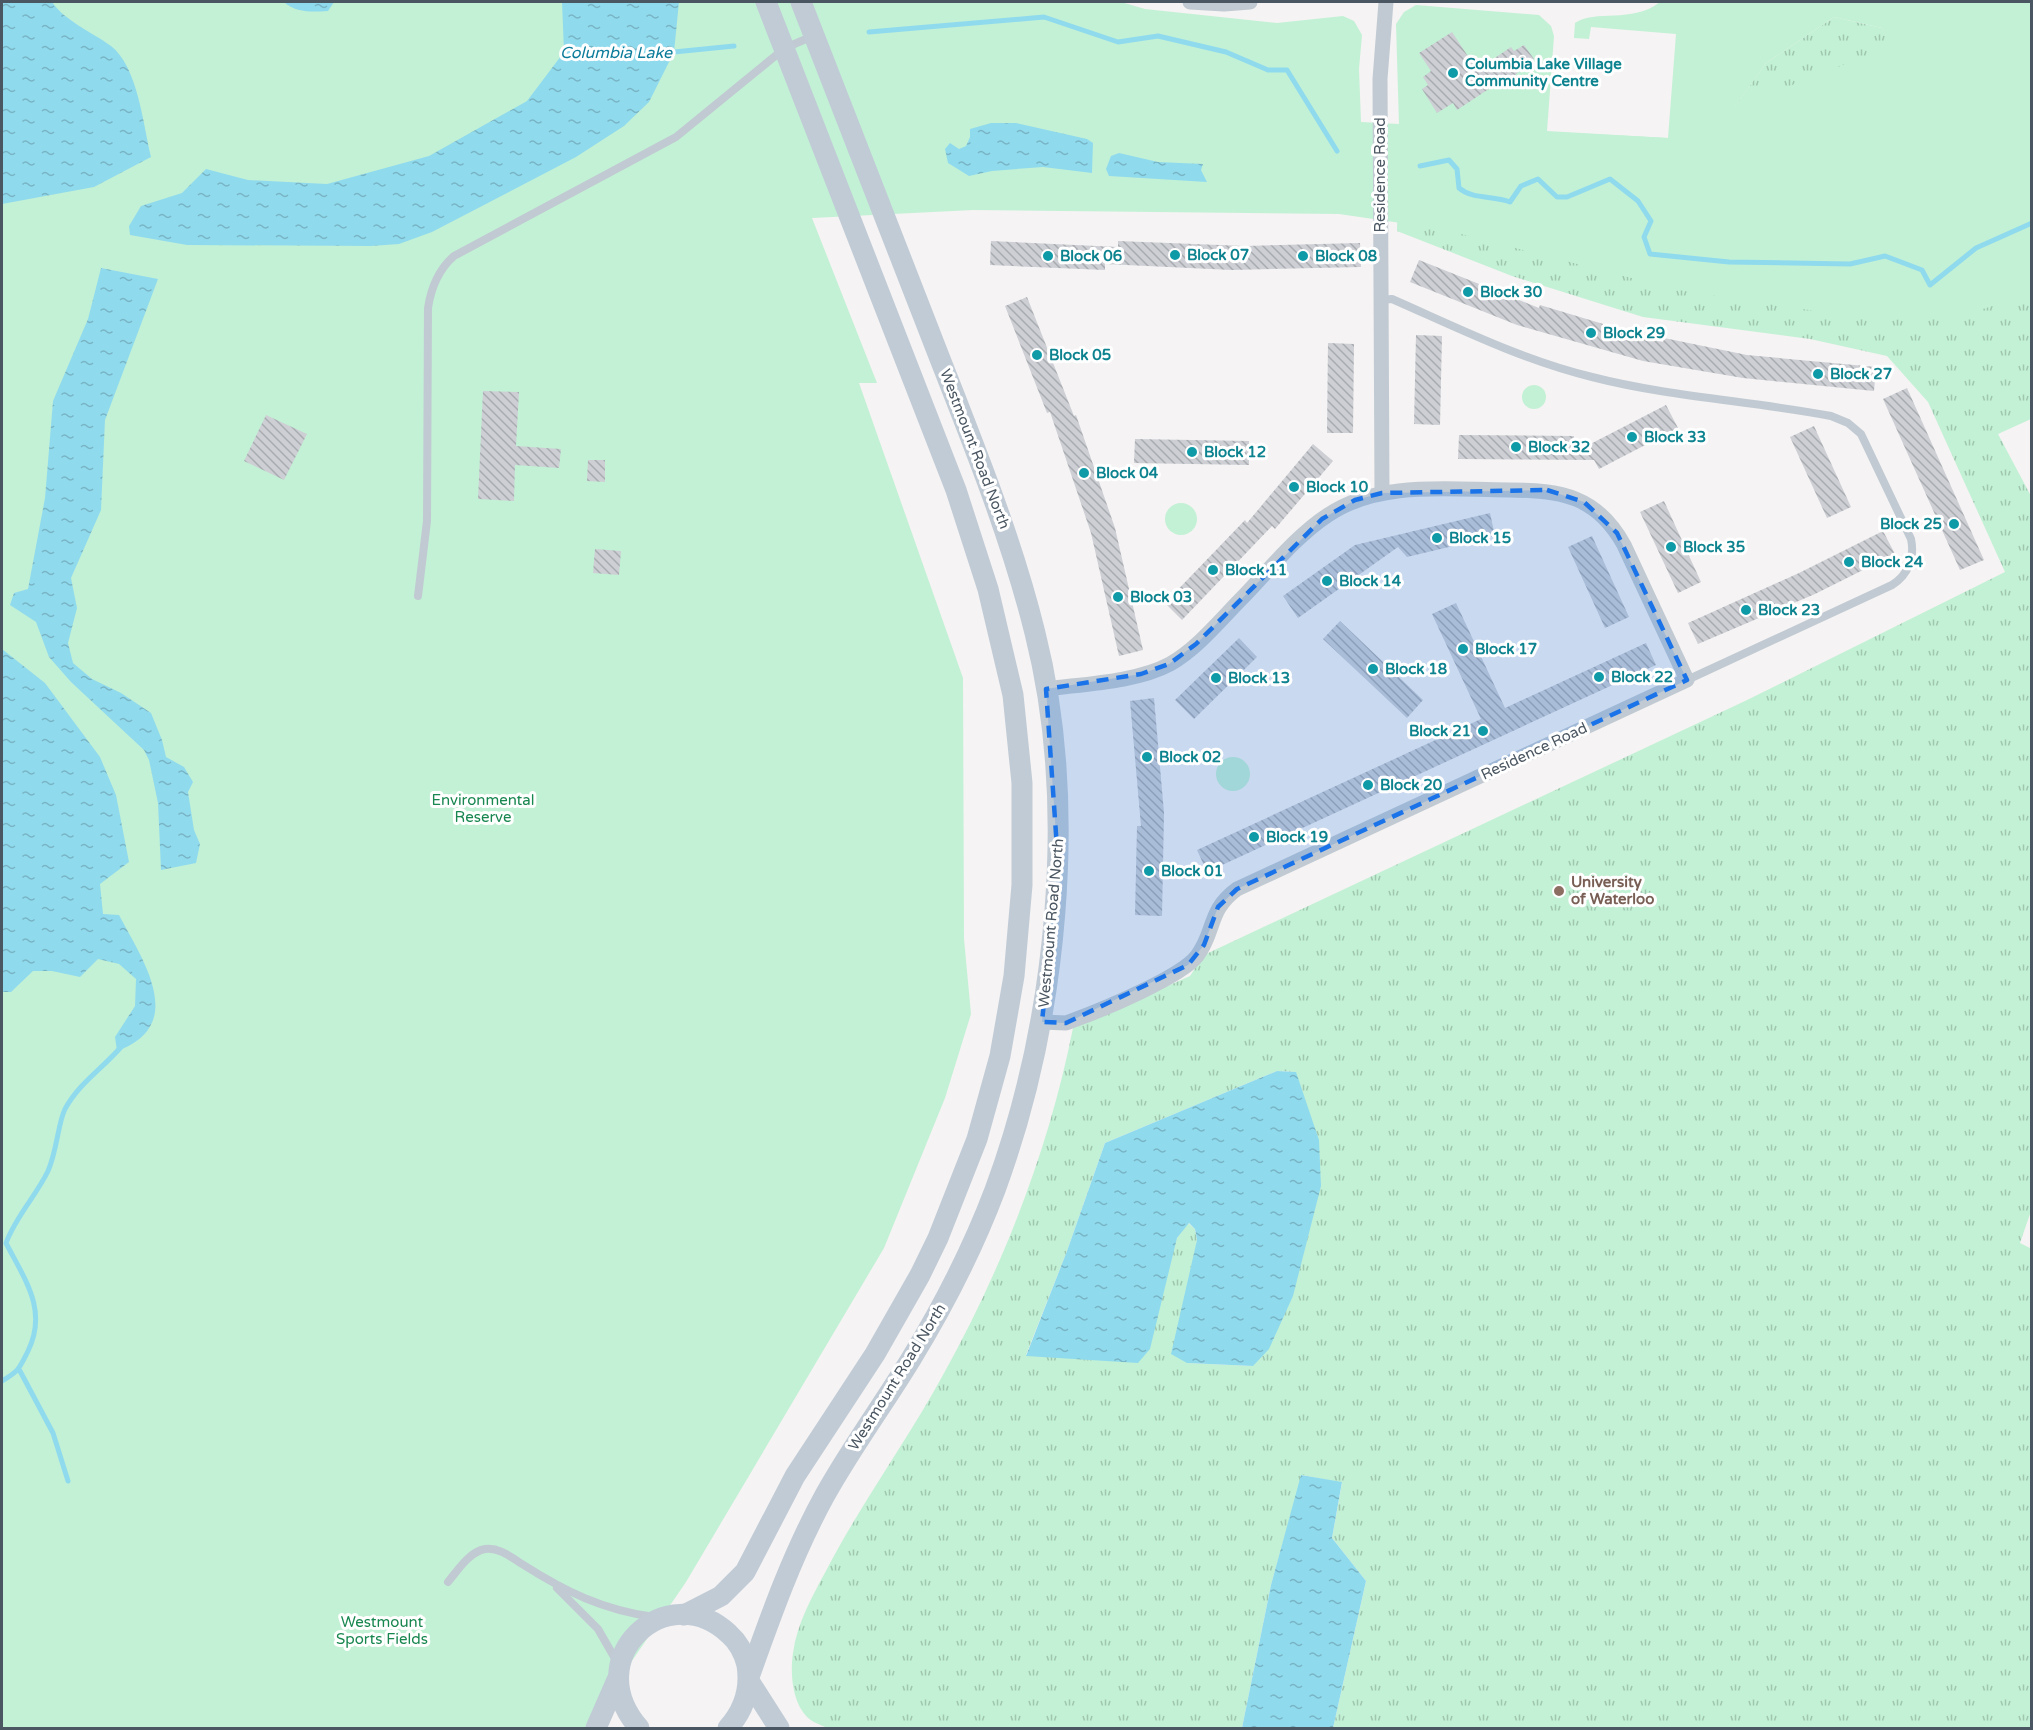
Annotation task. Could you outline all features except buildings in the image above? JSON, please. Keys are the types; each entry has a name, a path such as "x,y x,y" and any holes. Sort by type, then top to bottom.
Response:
{"main road":[{"name":"Westmount Road North","path":"684,1615 721,1596 745,1572 795,1476 875,1354 920,1275 938,1238 977,1138 1000,1056 1014,976 1022,885 1022,783 1013,695 988,590 956,490 766,2"},
{"name":"Westmount Road North","path":"728,1728 738,1717 746,1700 749,1679 788,1571 823,1499 929,1329 974,1241 1010,1144 1029,1080 1042,1022 1059,853 1059,812 1046,689 1036,634 1005,524 801,2"},
{"path":"596,1728 634,1637 646,1626 661,1618 684,1615 704,1618 721,1627 736,1641 745,1658 749,1679 779,1728"},
{"path":"618,1673 620,1698 628,1716 639,1728"}],"street":[{"path":"1190,2 1224,4 1250,2"},
{"name":"Residence Road","path":"1382,493 1380,79 1386,2"},
{"path":"1046,689 1141,674 1169,664 1196,644 1315,525 1346,504 1382,493 1419,490 1547,490 1584,502 1604,518 1617,533 1687,680"},
{"name":"Residence Road","path":"1042,1022 1066,1023 1181,970 1201,950 1218,907 1237,889 1687,680"}],"lane":[{"path":"418,596 427,521 428,308 430,293 444,265 454,256 676,137 785,48 815,35"},
{"path":"1380,300 1392,299 1518,354 1575,373 1625,385 1831,416 1848,423 1861,434 1911,539 1912,558 1905,573 1892,585 1687,680"},
{"path":"448,1582 470,1557 484,1549 491,1549 506,1554 551,1583 610,1610 661,1618"},
{"path":"551,1583 598,1629 618,1673"}],"highlighted area":[{"path":"1547,490 1584,502 1617,533 1687,680 1237,889 1218,907 1204,945 1188,965 1066,1023 1042,1022 1058,863 1046,689 1141,674 1169,664 1196,644 1322,519 1355,500 1382,493"}],"green space":[{"name":"Environmental Reserve","path":"2,2 1121,2 1145,9 1277,23 1343,16 1354,21 1362,35 1359,69 1361,122 1399,124 1396,24 1404,12 1416,5 1539,15 1551,26 1554,36 1547,131 1668,138 1676,34 1591,27 1589,39 1574,38 1575,23 1593,17 1638,13 1660,2 2031,2 2031,294 1970,313 1880,321 1678,290 1442,229 1339,214 973,210 812,218 877,383 859,383 963,678 964,939 971,1014 945,1098 884,1248 686,1582 586,1728 2,1728","holes":["1834,17 1882,28 1891,46 1734,108 1766,63"]},
{"path":"1834,17 1882,28 1904,67 2031,136 2031,419 1998,434 2032,498 2032,1208 2020,1243 2032,1249 2031,1728 1333,1728 1366,1581 1332,1538 1342,1483 1302,1475 1271,1585 1242,1728 827,1728 814,1722 807,1717 798,1703 792,1678 793,1653 802,1620 841,1544 943,1375 985,1292 1004,1250 1037,1162 1051,1118 1073,1028 1190,976 1204,955 1745,701 2005,572 1928,402 1887,356 1810,339 1643,317 1512,276 1397,231 1399,124 1669,138 1733,109 1766,63","holes":["1277,1071 1296,1072 1253,1366 1187,1363 1197,1240 1195,1229 1188,1223 1177,1238 1026,1355 1067,1251 1105,1143"]},
{"path":"1534,385 1543,388 1546,397 1543,406 1534,409 1525,406 1522,397 1525,388"},
{"path":"1181,503 1192,508 1197,519 1192,530 1181,535 1170,530 1165,519 1170,508"},
{"path":"1233,757 1245,762 1250,774 1245,786 1233,791 1221,786 1216,774 1221,762"}],"water":[{"path":"2,2 52,2 64,15 111,46 120,55 128,68 138,97 151,157 94,187 2,204"},
{"path":"284,2 334,2 328,11 316,12 299,10"},
{"name":"Columbia Lake","path":"562,2 679,2 674,52 649,102 624,126 576,157 432,232 399,244 371,246 187,245 130,235 129,226 141,206 182,193 206,169 248,180 327,184 429,156 527,101 564,52"},
{"path":"991,123 1016,123 1087,139 1093,143 1092,173 1043,167 992,171 969,176 948,163 945,149 950,143 959,149 966,146 970,137 970,129"},
{"path":"1119,153 1158,162 1203,164 1201,170 1207,182 1109,176 1106,169 1111,156"},
{"path":"101,268 158,279 105,420 101,510 71,578 77,608 68,643 73,663 92,679 121,693 151,713 166,757 184,767 193,782 188,792 194,830 200,844 196,863 161,870 158,803 149,760 144,750 71,682 49,657 36,622 10,605 14,593 28,589 45,498 53,401 88,319"},
{"path":"2,649 45,683 100,757 116,795 129,862 100,884 103,914 119,915 139,951 154,990 155,1008 151,1025 139,1039 117,1051 115,1037 135,1006 136,979 119,964 98,959 80,977 52,971 33,971 11,992 2,992"},
{"path":"1277,1071 1296,1072 1319,1140 1321,1186 1293,1296 1269,1349 1253,1366 1187,1363 1171,1354 1197,1240 1195,1229 1189,1223 1177,1238 1150,1349 1138,1363 1026,1356 1067,1251 1105,1143"},
{"path":"1301,1475 1342,1482 1332,1538 1366,1581 1333,1728 1242,1728 1271,1585"}],"waterway":[{"path":"869,32 1044,17 1118,42 1158,36 1226,52 1268,70 1287,70 1337,151"},
{"path":"674,52 734,46"},
{"path":"1420,166 1449,160 1457,169 1459,188 1477,196 1510,202 1521,186 1538,179 1557,197 1567,197 1610,179 1638,201 1651,221 1644,237 1650,254 1729,262 1850,264 1885,256 1922,270 1930,285 1976,248 2032,223"},
{"path":"2,1381 15,1372 23,1362 34,1336 36,1322 32,1296 6,1243 48,1171 65,1109 84,1083 121,1047"},
{"path":"20,1371 53,1433 68,1481"}],"place":[{"name":"Columbia Lake Village Community Centre","path":"1453,73"},
{"name":"Block 07","path":"1175,255"},
{"name":"Block 06","path":"1048,256"},
{"name":"Block 08","path":"1303,256"},
{"name":"Block 30","path":"1468,292"},
{"name":"Block 29","path":"1591,333"},
{"name":"Block 05","path":"1037,355"},
{"name":"Block 27","path":"1818,374"},
{"name":"Block 33","path":"1632,437"},
{"name":"Block 32","path":"1516,447"},
{"name":"Block 12","path":"1192,452"},
{"name":"Block 04","path":"1084,473"},
{"name":"Block 10","path":"1294,487"},
{"name":"Block 25","path":"1954,524"},
{"name":"Block 15","path":"1437,538"},
{"name":"Block 35","path":"1671,547"},
{"name":"Block 24","path":"1849,562"},
{"name":"Block 11","path":"1213,570"},
{"name":"Block 14","path":"1327,581"},
{"name":"Block 03","path":"1118,597"},
{"name":"Block 23","path":"1746,610"},
{"name":"Block 17","path":"1463,649"},
{"name":"Block 18","path":"1373,669"},
{"name":"Block 22","path":"1599,677"},
{"name":"Block 13","path":"1216,678"},
{"name":"Block 21","path":"1483,731"},
{"name":"Block 02","path":"1147,757"},
{"name":"Block 20","path":"1368,785"},
{"name":"Block 19","path":"1254,837"},
{"name":"Block 01","path":"1149,871"},
{"name":"University of Waterloo","path":"1559,891"}],"park label":[{"name":"Westmount Sports Fields","path":"382,1630"}]}
